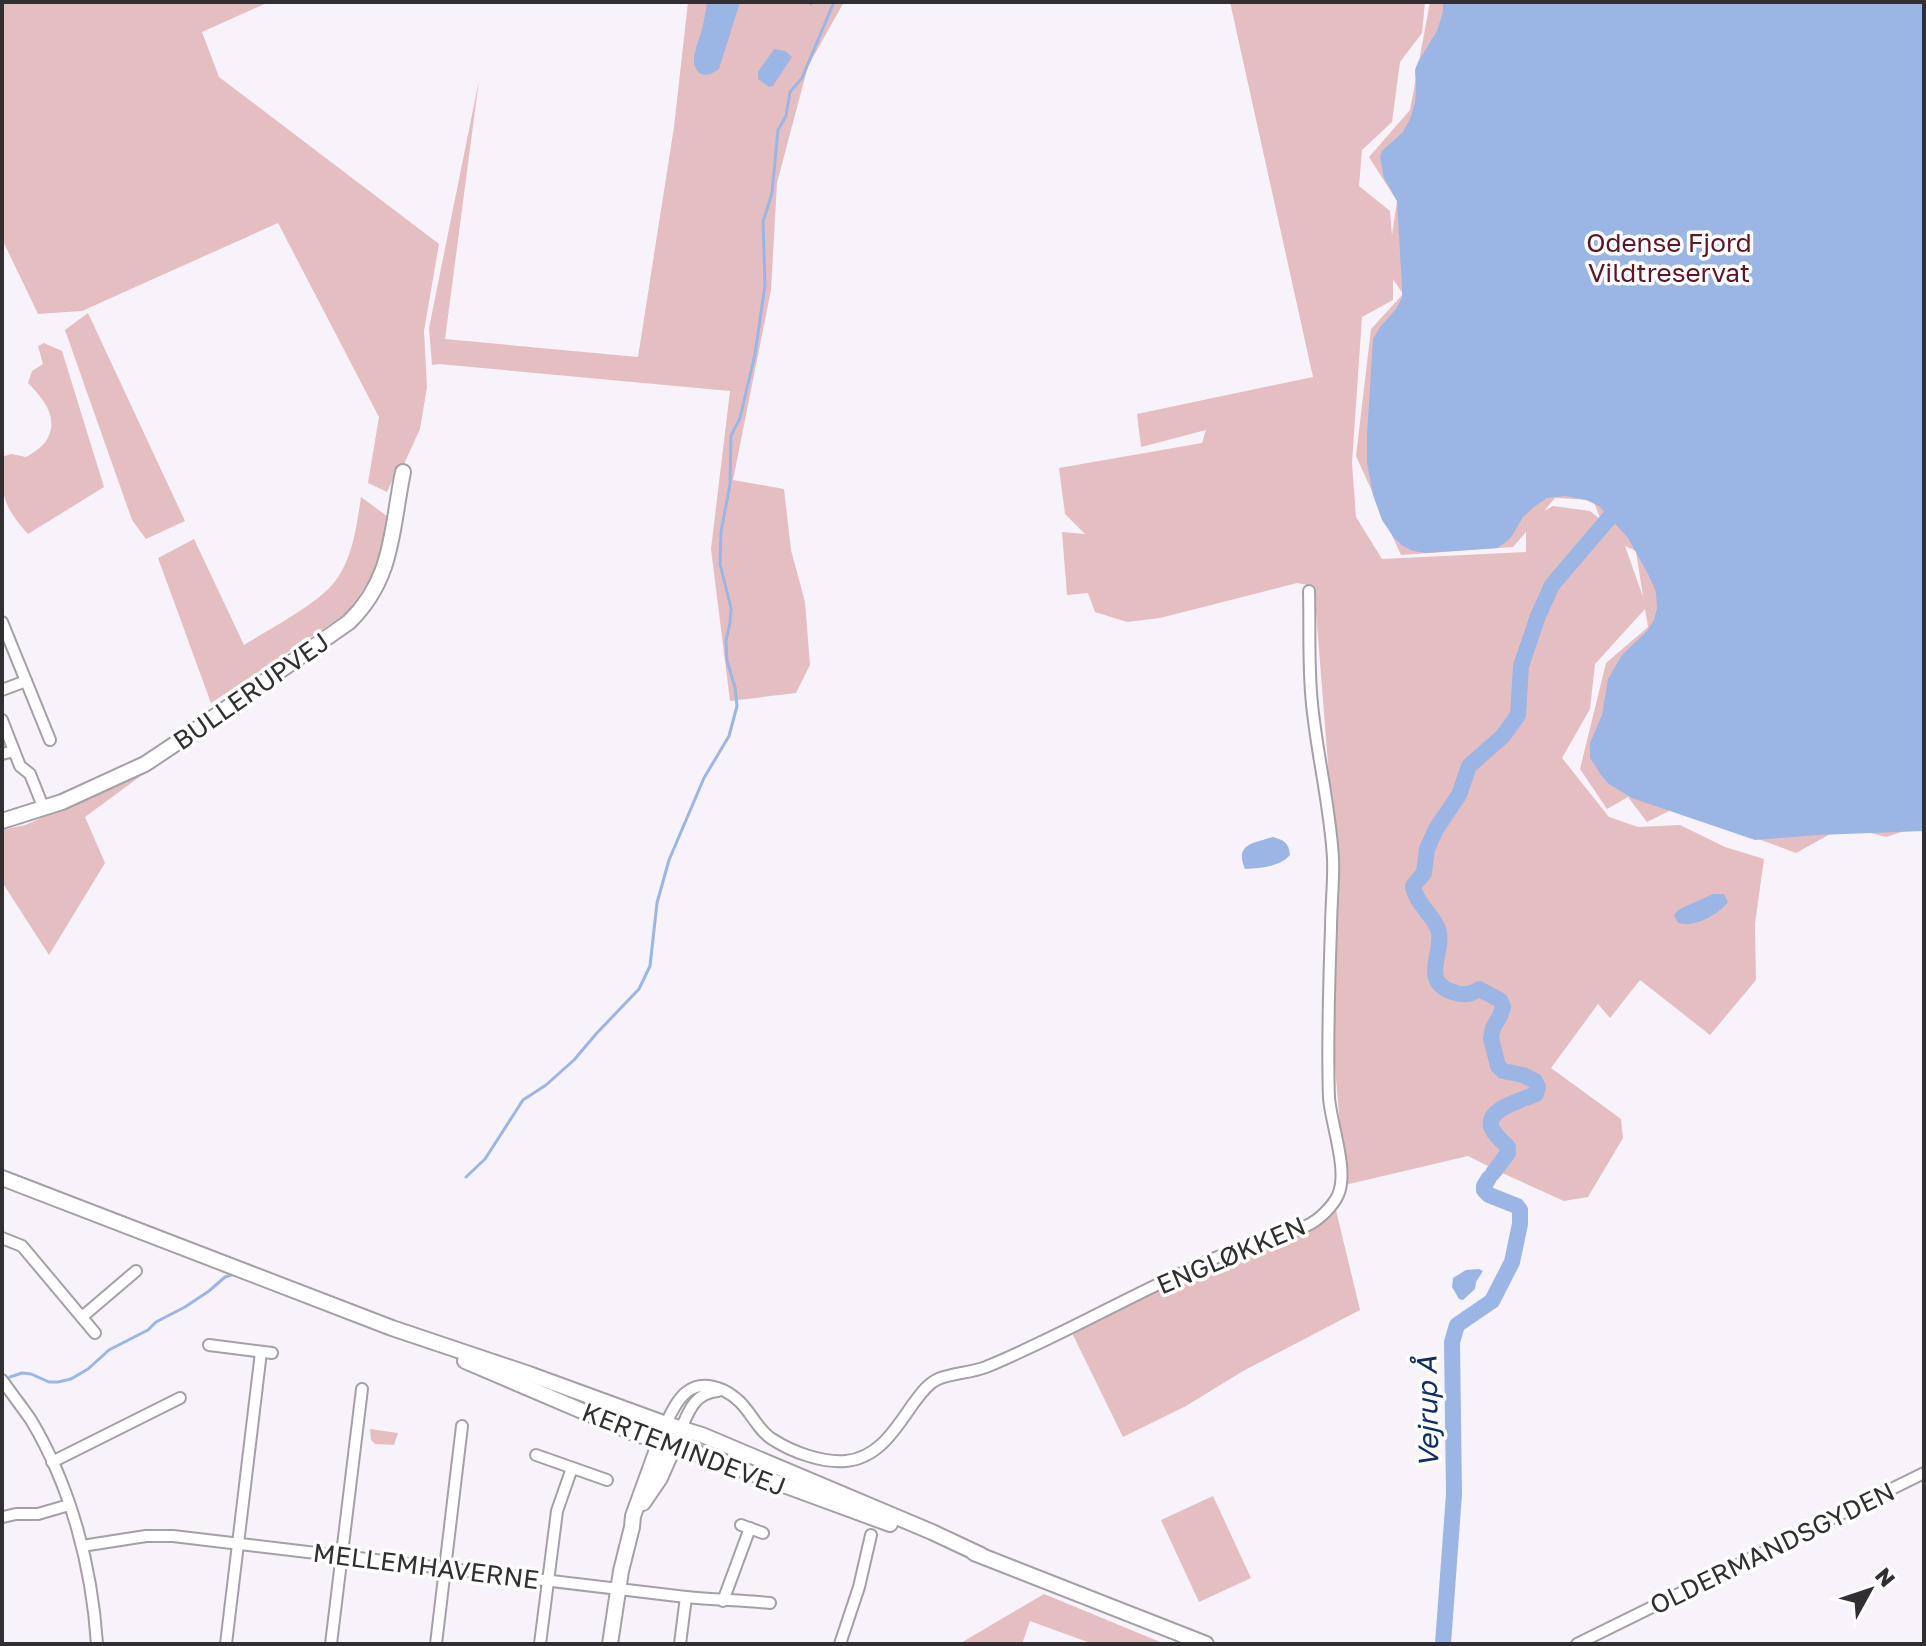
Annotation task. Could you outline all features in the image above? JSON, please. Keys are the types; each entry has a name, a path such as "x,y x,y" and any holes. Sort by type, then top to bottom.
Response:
{"main road":[{"name":"BULLERUPVEJ","path":"2,821 92,790 163,754 349,622 370,598 385,567 403,472"},
{"name":"KERTEMINDEVEJ","path":"2,1178 392,1328 540,1378 663,1433"},
{"name":"KERTEMINDEVEJ","path":"392,1328 500,1376 540,1387 678,1438 833,1504 981,1555"},
{"path":"610,1644 617,1589 633,1516 663,1433"},
{"name":"KERTEMINDEVEJ","path":"678,1438 702,1435 981,1555 1206,1644"},
{"path":"632,1527 678,1438"}],"street":[{"name":"ENGLØKKEN","path":"729,1393 773,1440 814,1457 848,1461 872,1453 885,1442 928,1386 939,1379 980,1369 1019,1353 1218,1257 1300,1229 1313,1223 1338,1195 1340,1163 1330,1103 1328,1063 1333,858 1312,702 1309,591"},
{"path":"2,622 50,740"},
{"path":"2,690 26,681"},
{"path":"2,720 20,766 30,774 44,809"},
{"path":"2,754 14,751"},
{"path":"2,1238 22,1246 95,1333"},
{"path":"82,1317 136,1271"},
{"path":"209,1345 266,1352 226,1644"},
{"path":"2,1380 31,1420 69,1505 90,1584 97,1644"},
{"path":"663,1433 677,1401 691,1389 706,1385 729,1393"},
{"path":"331,1644 362,1389"},
{"path":"678,1438 690,1406 698,1398 715,1391 729,1393"},
{"path":"52,1462 180,1398"},
{"path":"436,1644 462,1426"},
{"path":"536,1455 607,1480"},
{"path":"540,1644 557,1511 572,1468"},
{"name":"OLDERMANDSGYDEN","path":"1577,1644 1924,1473"},
{"path":"3,1517 38,1514 69,1505"},
{"path":"723,1601 745,1527 763,1533"},
{"path":"840,1644 859,1587 871,1535"},
{"name":"MELLEMHAVERNE","path":"82,1546 146,1536 173,1536 686,1597 770,1603"},
{"path":"680,1644 686,1597"}],"green space":[{"path":"2,2 269,2 202,32 219,77 439,244 424,331 427,387 420,429 387,492 368,483 379,417 278,223 82,311 38,314 2,239"},
{"path":"688,2 844,2 808,66 777,183 771,290 733,480 784,489 791,550 805,602 810,665 796,693 730,701 711,549 730,391 432,365 429,328 479,80 445,339 638,357 674,127"},
{"path":"1230,2 1425,2 1422,33 1400,62 1392,122 1362,150 1359,186 1390,211 1392,235 1397,201 1369,157 1410,110 1430,2 1924,2 1924,825 1886,837 1845,826 1796,853 1675,808 1647,822 1628,797 1607,809 1580,769 1606,663 1648,627 1645,609 1595,664 1590,709 1562,758 1609,817 1638,827 1680,825 1725,847 1764,859 1755,924 1756,980 1710,1035 1640,980 1610,1018 1598,1004 1551,1068 1621,1119 1623,1138 1588,1197 1564,1201 1468,1156 1345,1185 1334,1055 1339,854 1335,853 1314,586 1297,583 1160,618 1127,622 1095,612 1088,593 1067,595 1062,532 1085,534 1065,514 1059,468 1202,443 1206,430 1141,447 1137,414 1313,377","holes":["1393,279 1403,294 1371,329 1356,456 1401,555 1513,547 1526,532 1526,552 1382,559 1356,517 1352,463 1362,317 1393,300","1555,498 1593,500 1601,520 1590,511 1553,506 1544,511","1625,546 1636,551 1643,597"]},
{"path":"88,313 185,521 146,539 132,520 65,330"},
{"path":"44,343 62,351 104,487 28,534 5,499 2,457 11,454 26,457 46,441 50,433 48,410 28,383 32,371 43,364 38,346"},
{"path":"361,497 388,517 376,571 347,613 211,703 158,558 194,539 244,645 306,606 336,580 350,551"},
{"path":"142,775 85,817 105,863 49,955 2,882 2,830 25,825"},
{"path":"1335,1206 1360,1310 1243,1371 1186,1406 1123,1437 1071,1331 1207,1264 1303,1233 1324,1220"},
{"path":"370,1429 398,1433 394,1445 375,1444 371,1440"},
{"path":"1213,1496 1251,1578 1199,1602 1161,1520"},
{"path":"1044,1594 1165,1644 1093,1644 1030,1621 1022,1644 959,1644"}],"water":[{"path":"707,2 740,2 719,69 711,74 697,71 694,58"},
{"name":"Odense Fjord Vildtreservat","path":"1443,2 1924,2 1924,831 1755,840 1632,798 1609,784 1590,758 1590,743 1602,715 1608,679 1622,655 1647,631 1657,608 1656,592 1628,538 1599,506 1565,496 1547,498 1523,517 1512,536 1497,548 1426,553 1403,546 1382,520 1367,463 1373,339 1396,309 1402,298 1402,287 1397,201 1384,178 1380,157 1382,151 1403,132 1410,119 1415,103 1415,70 1437,31"},
{"path":"774,49 785,51 792,57 773,86 769,87 758,79 758,72"},
{"path":"1273,837 1285,843 1290,855 1276,864 1245,869 1242,861 1244,849"},
{"path":"1713,894 1724,894 1728,902 1705,919 1691,924 1678,923 1674,915 1678,910"},
{"path":"1466,1270 1483,1271 1475,1289 1463,1300 1459,1299 1452,1287 1453,1278"}],"waterway":[{"path":"466,1177 485,1159 523,1100 574,1060 639,989 650,966 657,903 669,860 704,778 729,736 737,706 727,661 726,641 731,608 720,564 721,532 730,484 731,436 740,418 755,354 765,285 763,222 772,193 778,130 786,116 790,92 802,78 834,2"},
{"name":"Vejrup Å","path":"1493,1173 1508,1153 1508,1147 1494,1132 1491,1120 1500,1110 1536,1094 1538,1087 1535,1081 1503,1071 1498,1066 1491,1038 1503,1007 1500,1000 1479,989 1468,994 1456,993 1438,982 1435,974 1438,929 1413,886 1424,873 1427,849 1436,829 1459,795 1469,766 1503,736 1518,715 1521,666 1552,585 1610,517"},
{"name":"Vejrup Å","path":"1443,1644 1454,1494 1452,1342 1457,1325 1492,1301 1512,1262 1520,1224 1517,1206 1484,1190 1489,1178"},
{"path":"10,1377 22,1373 49,1382 71,1379 109,1350 148,1330 234,1274"}]}
